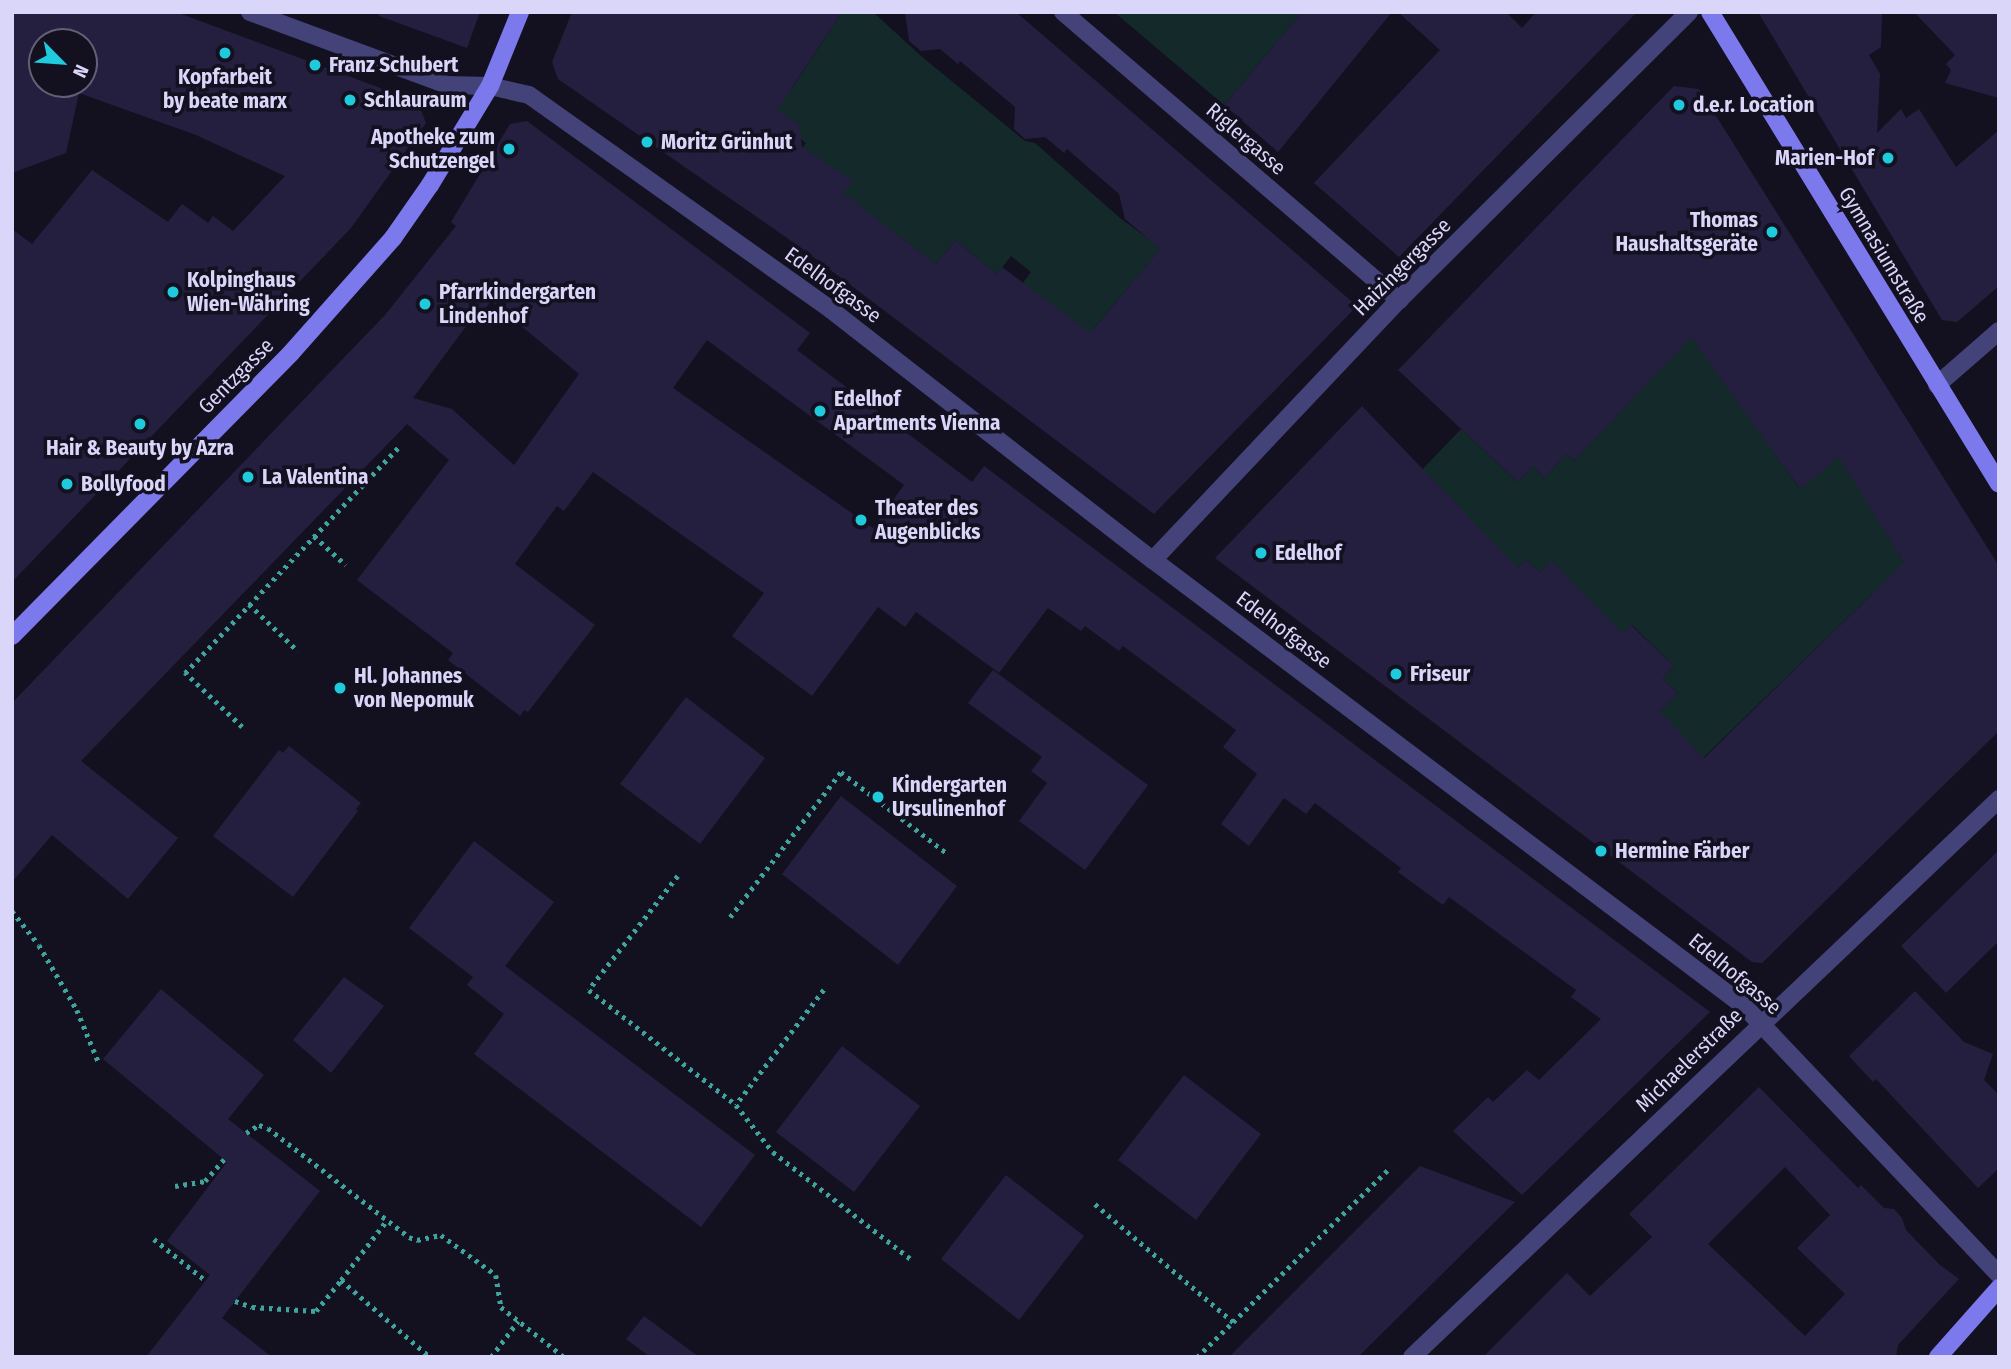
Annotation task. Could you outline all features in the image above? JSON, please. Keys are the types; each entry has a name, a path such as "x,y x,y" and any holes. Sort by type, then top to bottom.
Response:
{"main road":[{"name":"Gentzgasse","path":"12,636 341,299 393,238 430,185 489,86 520,12"},
{"name":"Gymnasiumstraße","path":"1710,12 1999,484"},
{"path":"1938,1357 1999,1288"}],"street":[{"name":"Edelhofgasse","path":"250,12 447,85 489,86 529,95 808,293 1153,560 1744,1006 1999,1275"},
{"name":"Riglergasse","path":"1063,12 1399,300"},
{"name":"Haizingergasse","path":"1153,560 1399,300 1689,12"},
{"path":"1937,385 1999,331"},
{"name":"Michaelerstraße","path":"1412,1357 1999,799"}],"path":[{"path":"242,727 185,673 400,446"},
{"path":"314,536 346,565"},
{"path":"249,604 298,651"},
{"path":"730,918 841,772 947,854"},
{"path":"678,876 589,990 736,1105 773,1152 911,1259"},
{"path":"12,911 39,945 78,1010 99,1063"},
{"path":"736,1105 824,990"},
{"path":"246,1133 258,1125 268,1128 417,1240 441,1235 496,1275 498,1302 564,1357"},
{"path":"175,1186 205,1181 224,1159"},
{"path":"1197,1357 1391,1167"},
{"path":"1095,1204 1233,1322"},
{"path":"235,1301 252,1307 316,1311 387,1220"},
{"path":"154,1239 205,1279"},
{"path":"341,1280 430,1357"},
{"path":"491,1357 518,1321"}],"green space":[{"path":"842,12 873,12 921,56 1025,141 1035,143 1120,218 1161,248 1094,328 1152,375 1128,406 1023,283 1031,272 1011,256 997,274 955,240 936,264 842,193 801,150 806,143 799,138 799,124 789,118 776,119 742,71 792,88"},
{"path":"1114,12 1302,12 1224,105"},
{"path":"1692,335 1799,488 1845,452 1875,514 1914,580 1872,594 1704,757 1683,823 1660,711 1678,693 1663,679 1674,666 1632,625 1620,636 1553,562 1540,572 1526,560 1518,568 1394,499 1461,429 1518,482 1533,466 1544,478 1567,454 1574,461"}],"building":[{"path":"12,12 176,12 418,102 426,123 351,228 12,582 12,229 32,244 92,170 168,222 182,204 208,223 213,216 233,231 285,176 196,135 93,98 98,98 98,28 28,28 28,98 78,98 66,153 12,173"},
{"path":"380,12 480,12 467,48 379,16"},
{"path":"572,12 842,12 777,110 799,124 802,147 853,181 843,193 936,264 955,240 997,274 1002,267 1090,333 1160,249 1125,219 1119,194 1067,149 1064,153 1045,137 1025,139 1014,129 1015,107 960,61 958,64 940,49 921,51 909,41 905,12 1016,12 1357,306 1154,514 800,247 558,79 552,62"},
{"path":"1302,12 1392,12 1278,152 1224,105"},
{"path":"1398,12 1506,12 1522,28 1536,12 1637,12 1399,257 1314,183 1440,50"},
{"path":"1758,12 1882,12 1881,47 1869,55 1880,74 1877,133 1901,109 1906,118 1919,109 1956,167 1999,130 1999,286 1957,322 1942,320"},
{"path":"1914,12 1999,12 1999,98 1945,83 1951,70 1946,64 1955,55"},
{"path":"1674,86 1699,89 1999,566 1999,731 1762,963 1752,962 1215,558 1362,406 1518,568 1526,560 1540,572 1552,561 1622,634 1631,625 1674,666 1663,679 1678,693 1660,711 1704,758 1904,563 1839,457 1800,489 1691,337 1574,461 1567,454 1544,478 1533,466 1518,482 1398,370"},
{"path":"527,121 810,333 797,350 972,482 984,466 1710,1012 1522,1195 1453,1131 1488,1097 1493,1102 1527,1070 1539,1080 1601,1019 1571,997 1576,990 1449,897 1443,905 1398,872 1401,868 1315,803 1306,814 1284,798 1249,846 1221,824 1257,774 1223,747 1236,730 1123,646 1119,651 1085,626 1081,631 1048,608 999,673 916,612 905,627 878,607 812,696 732,636 764,593 593,472 564,511 557,506 515,564 595,625 528,712 524,710 520,716 448,660 453,653 357,580 449,460 407,424 81,761 178,838 128,899 52,835 12,882 12,703 385,315 456,226 451,222 510,124","holes":["491,301 579,374 514,465 452,409 413,398 470,321 474,323","707,340 904,485 873,528 673,388"]},
{"path":"993,670 1148,785 1085,870 1019,821 1047,783 1031,771 1042,757 968,703"},
{"path":"686,697 765,758 700,844 620,784"},
{"path":"289,746 361,803 356,809 358,811 293,897 213,836 279,750 283,753"},
{"path":"841,796 957,886 898,965 782,874"},
{"path":"474,841 554,902 505,966 755,1155 701,1227 474,1054 504,1014 467,985 473,977 409,928"},
{"path":"1999,850 1999,941 1946,993 1901,946"},
{"path":"344,977 384,1006 331,1073 293,1040"},
{"path":"161,989 264,1075 228,1119 320,1191 222,1318 272,1357 146,1357 210,1275 167,1241 227,1162 103,1059"},
{"path":"1915,991 1964,1042 1993,1054 1984,1080 1999,1095 1999,1168 1978,1188 1876,1079 1873,1082 1849,1056"},
{"path":"842,1046 920,1106 854,1192 776,1132"},
{"path":"1184,1075 1261,1134 1196,1220 1118,1160"},
{"path":"1759,1087 1858,1188 1861,1185 1884,1208 1894,1209 1902,1218 1906,1230 1940,1265 1959,1279 1898,1345 1896,1357 1483,1357 1567,1273 1590,1296 1652,1237 1629,1214","holes":["1785,1167 1830,1215 1797,1248 1845,1294 1805,1336 1708,1244"]},
{"path":"1420,1166 1515,1202 1358,1357 1229,1357"},
{"path":"1006,1175 1084,1236 1019,1320 941,1259"},
{"path":"644,1316 699,1357 650,1357 626,1339"}],"place":[{"name":"Kopfarbeit by beate marx","path":"225,53"},
{"name":"Franz Schubert","path":"315,65"},
{"name":"Schlauraum","path":"350,100"},
{"name":"d.e.r. Location","path":"1679,105"},
{"name":"Moritz Grünhut","path":"647,142"},
{"name":"Apotheke zum Schutzengel","path":"509,149"},
{"name":"Marien-Hof","path":"1888,158"},
{"name":"Thomas Haushaltsgeräte","path":"1772,232"},
{"name":"Kolpinghaus Wien-Währing","path":"173,292"},
{"name":"Pfarrkindergarten Lindenhof","path":"425,304"},
{"name":"Edelhof Apartments Vienna","path":"820,411"},
{"name":"Hair & Beauty by Azra","path":"140,424"},
{"name":"La Valentina","path":"248,477"},
{"name":"Bollyfood","path":"67,484"},
{"name":"Theater des Augenblicks","path":"861,520"},
{"name":"Edelhof","path":"1261,553"},
{"name":"Friseur","path":"1396,674"},
{"name":"Hl. Johannes von Nepomuk","path":"340,688"},
{"name":"Kindergarten Ursulinenhof","path":"878,797"},
{"name":"Hermine Färber","path":"1601,851"}]}
